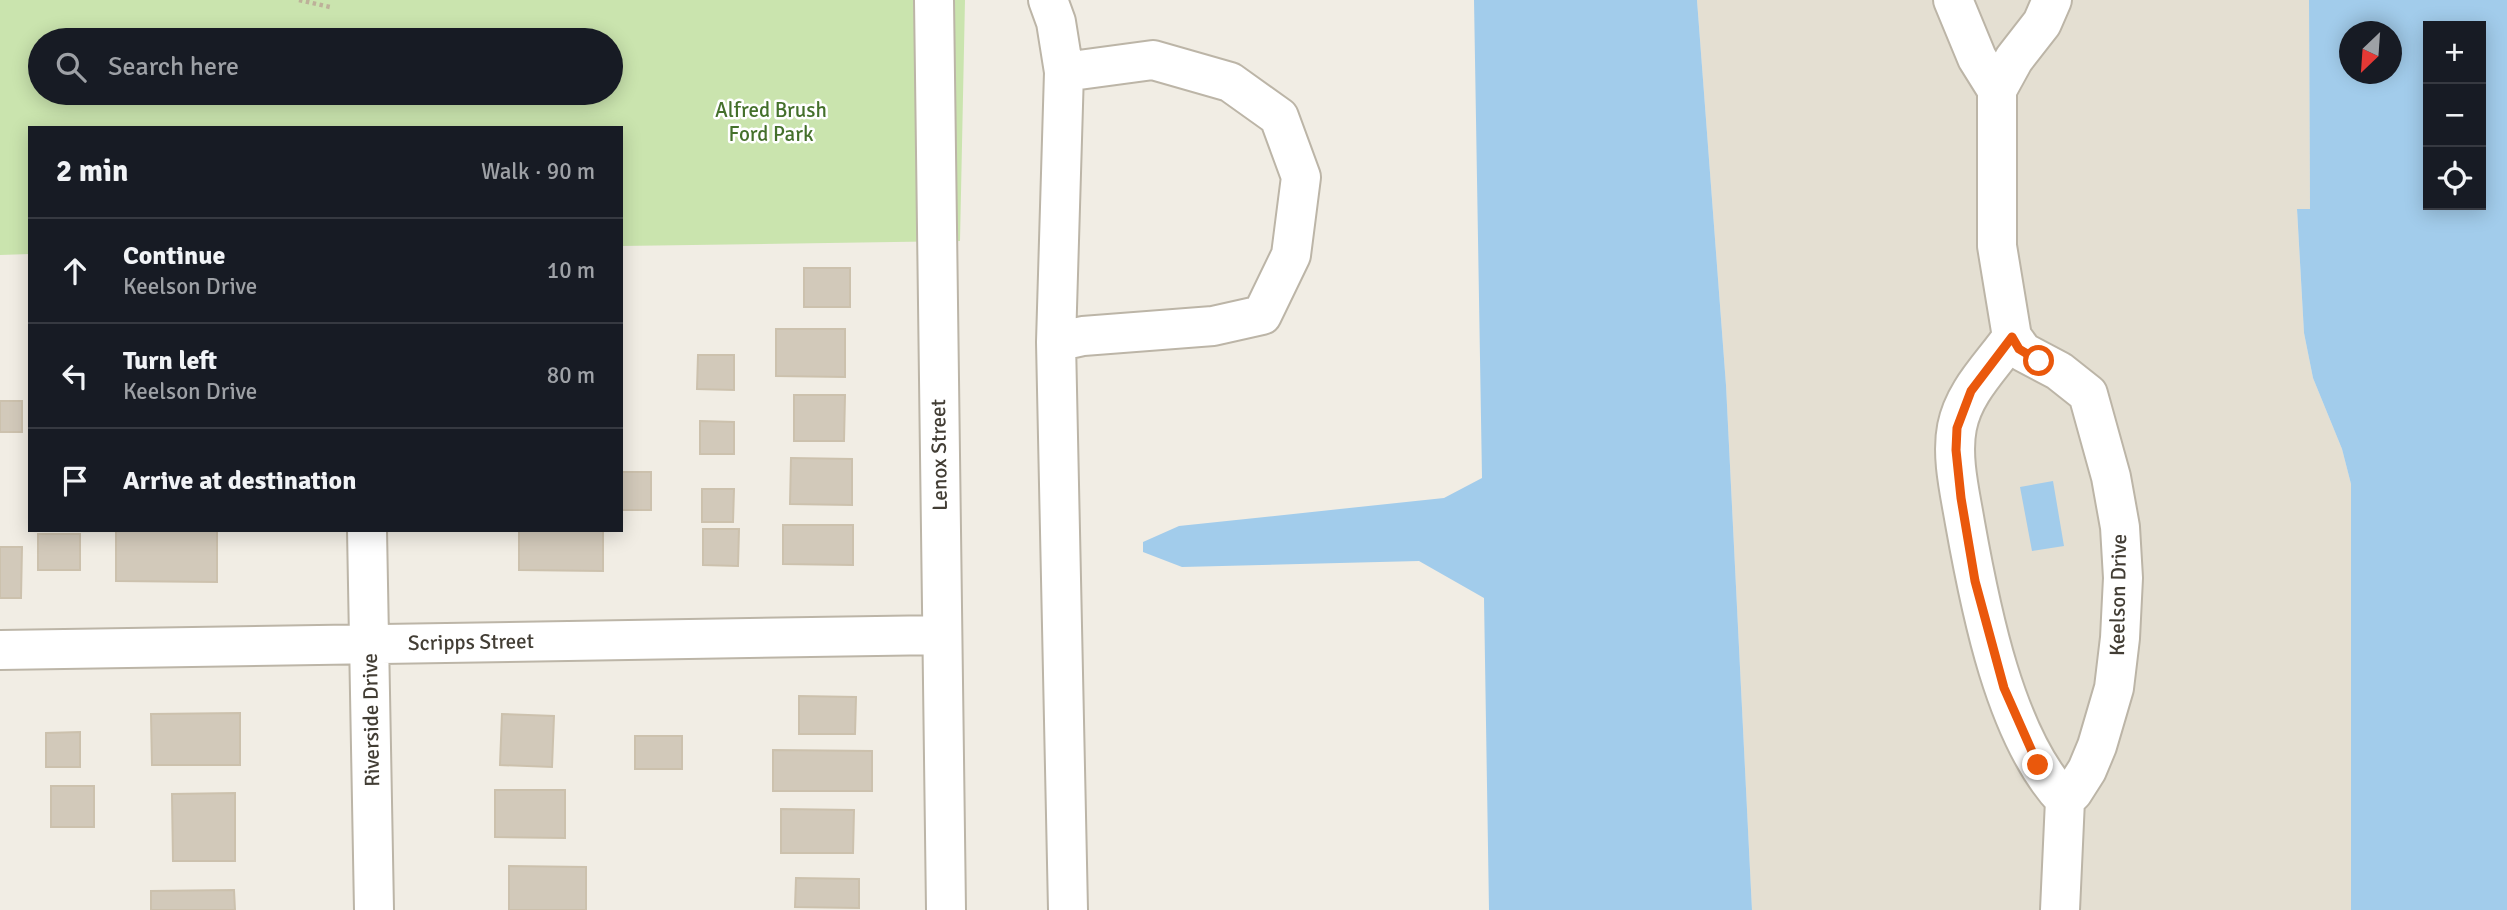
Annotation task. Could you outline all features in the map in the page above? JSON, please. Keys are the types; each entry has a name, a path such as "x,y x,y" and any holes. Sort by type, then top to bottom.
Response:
{"street":[{"name":"Lenox Street","path":"933,0 946,910"},
{"path":"1048,0 1056,22 1064,72 1056,342 1068,910"},
{"path":"1953,0 1977,58 1997,90"},
{"path":"2052,0 2042,23 2014,59 1997,90 1997,246 2012,337 1971,391 1963,407 1957,428 1956,450 1975,581 2004,688 2038,765 2065,800 2060,910"},
{"path":"1056,342 1083,336 1213,326 1262,315 1290,255 1301,177 1279,117 1230,82 1153,60 1064,72"},
{"name":"Keelson Drive","path":"2012,337 2023,352 2059,371 2088,394 2111,477 2120,527 2123,578 2114,688 2087,770 2065,800"},
{"name":"Riverside Drive","path":"367,532 374,910"},
{"name":"Scripps Street","path":"0,650 942,635"}],"path":[{"path":"299,0 330,7"}],"shaded area":[{"path":"1697,0 2309,0 2310,209 2297,210 2304,333 2313,378 2342,449 2351,484 2351,910 1752,910 1726,385"}],"green space":[{"name":"Alfred Brush Ford Park","path":"0,0 965,0 960,241 623,246 623,126 28,126 28,254 0,255"}],"water":[{"path":"1474,0 1697,0 1726,385 1752,910 1489,910 1484,598 1419,561 1182,567 1143,552 1143,542 1179,526 1444,498 1482,478"},
{"path":"2309,0 2507,0 2507,910 2351,910 2351,484 2342,449 2313,378 2304,333 2297,209 2310,209"},
{"path":"2053,481 2064,546 2032,551 2020,487"}],"building":[{"path":"804,268 850,268 850,307 804,307"},
{"path":"776,329 845,329 845,377 776,376"},
{"path":"698,355 734,355 734,390 697,389"},
{"path":"794,395 845,395 844,441 794,441"},
{"path":"0,401 22,401 22,432 0,432"},
{"path":"700,421 734,422 734,454 700,454"},
{"path":"791,458 852,459 852,505 790,504"},
{"path":"623,472 651,472 651,510 623,510"},
{"path":"702,489 734,489 733,522 702,522"},
{"path":"783,525 853,525 853,565 783,564"},
{"path":"703,529 739,529 738,566 703,565"},
{"path":"116,532 217,532 217,582 116,581"},
{"path":"519,532 603,532 603,571 519,570"},
{"path":"38,534 80,534 80,570 38,570"},
{"path":"0,547 22,547 21,598 0,598"},
{"path":"799,696 856,697 855,734 799,734"},
{"path":"240,713 240,765 152,765 151,714"},
{"path":"502,714 554,716 552,767 500,765"},
{"path":"80,732 80,767 46,767 46,733"},
{"path":"635,736 682,736 682,769 635,769"},
{"path":"773,750 872,751 872,791 773,791"},
{"path":"51,786 94,786 94,827 51,827"},
{"path":"495,790 565,790 565,838 495,837"},
{"path":"235,793 235,861 173,861 172,794"},
{"path":"781,809 854,810 853,853 781,853"},
{"path":"509,866 586,867 586,910 509,910"},
{"path":"796,878 859,879 859,908 795,907"},
{"path":"234,890 235,910 151,910 151,891"}],"route":[{"path":"2038,765 2004,688 1975,581 1956,450 1957,428 1963,407 1971,391 2012,337 2019,349 2039,361"}]}
